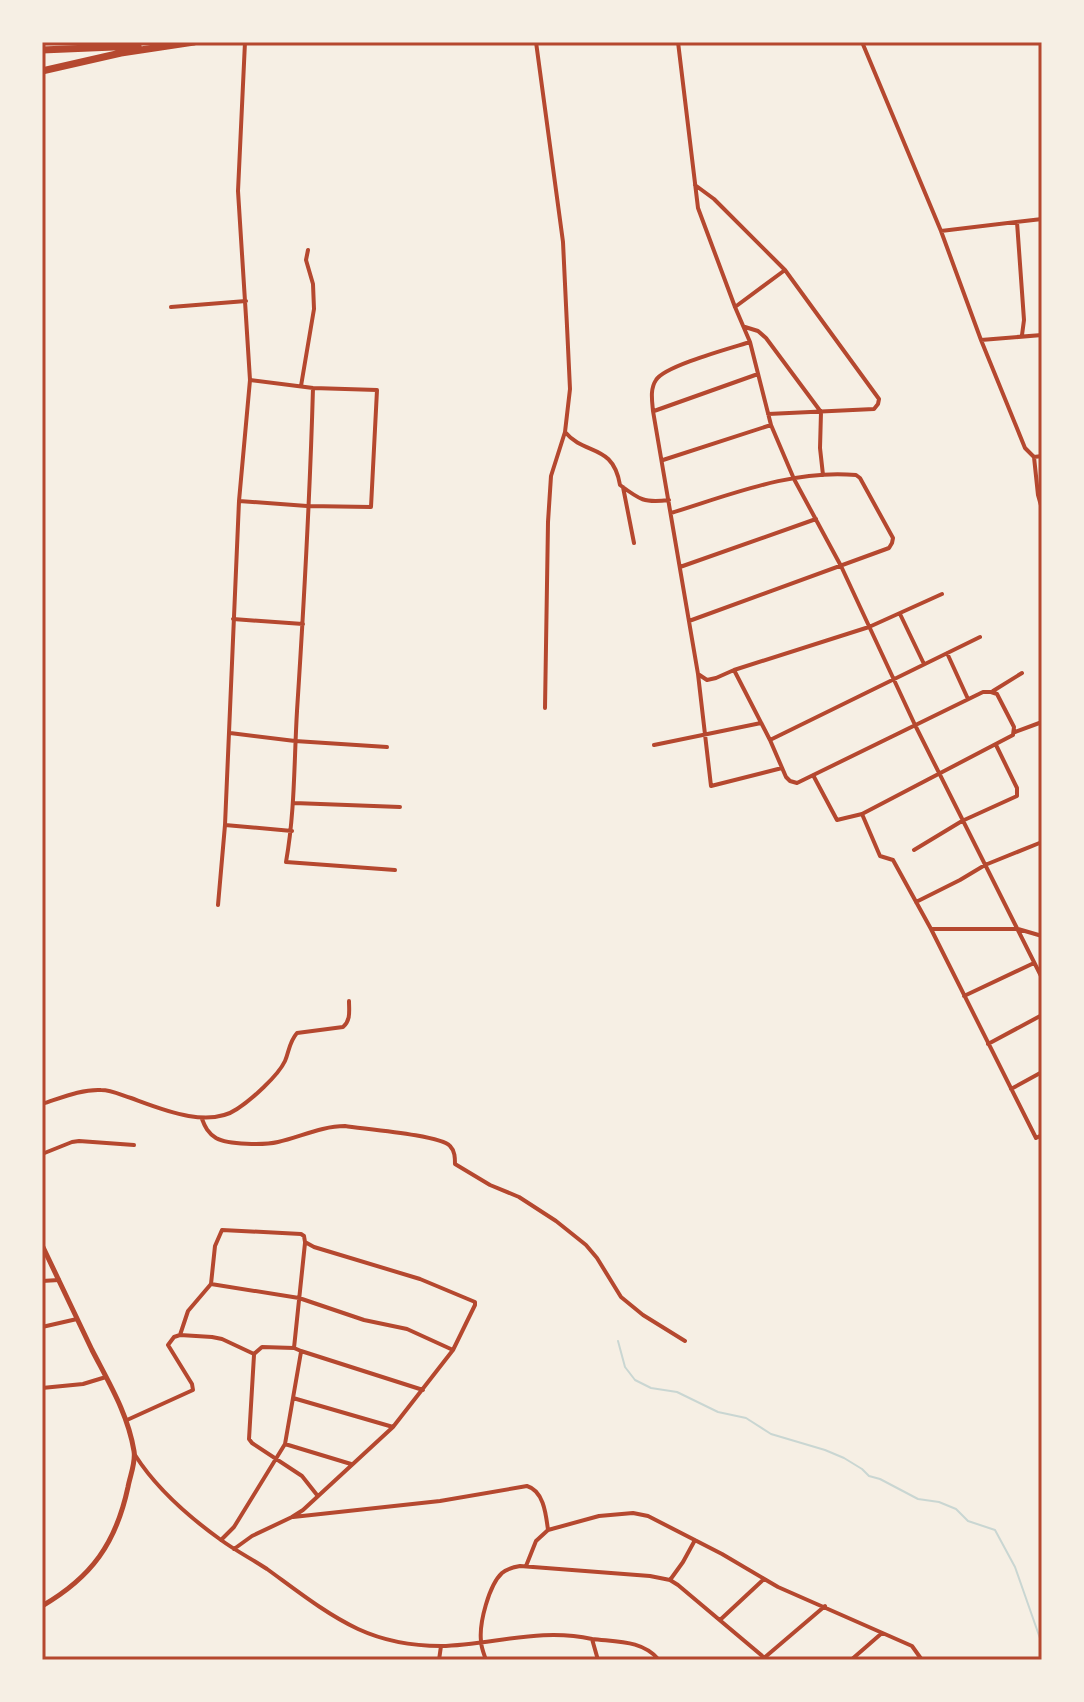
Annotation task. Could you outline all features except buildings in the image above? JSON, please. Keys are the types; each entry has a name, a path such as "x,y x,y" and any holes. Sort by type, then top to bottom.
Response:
{"highway":[{"path":"42,71 121,53 194,42"},
{"path":"42,50 168,45"}],"street":[{"path":"218,905 225,825 239,501 250,380 238,191 245,42"},
{"path":"536,42 563,242 570,389 565,432 551,476 545,708"},
{"path":"678,42 698,208 745,327 771,425 794,479 841,566 915,725 1042,978"},
{"path":"862,42 941,231 1025,448 1034,457 1042,509"},
{"path":"695,185 714,199 785,270 879,399 874,409 768,414"},
{"path":"941,231 1042,219"},
{"path":"1017,222 1024,320 1022,336"},
{"path":"301,386 314,309 313,284 306,260 308,250"},
{"path":"735,307 785,270"},
{"path":"171,307 246,301"},
{"path":"745,327 758,331 766,338 821,412 823,475"},
{"path":"981,340 1042,335"},
{"path":"750,342 662,373 653,387 653,411 698,674 711,786 782,768"},
{"path":"653,411 758,374"},
{"path":"239,501 371,507 377,390 313,388 250,380"},
{"path":"313,388 294,803 286,862 395,870"},
{"path":"663,460 771,425"},
{"path":"565,432 610,459 618,469 620,485 638,499 654,502 669,500"},
{"path":"1034,457 1042,456"},
{"path":"671,513 773,482 849,474 860,478 893,538 889,548 689,621"},
{"path":"623,487 634,543"},
{"path":"680,567 816,519"},
{"path":"698,674 707,680 869,627 942,594"},
{"path":"900,614 924,664"},
{"path":"233,619 303,624"},
{"path":"770,740 980,637"},
{"path":"947,653 968,699"},
{"path":"734,670 786,777 797,783 983,692 997,694 1015,732"},
{"path":"991,692 1022,673"},
{"path":"813,775 837,820 862,814 996,745 1015,732 1042,722"},
{"path":"654,745 761,723"},
{"path":"229,733 387,747"},
{"path":"914,850 962,821 1017,796 1017,788 996,745"},
{"path":"294,803 400,807"},
{"path":"862,814 880,856 893,860 931,929 1036,1138 1042,1135"},
{"path":"225,825 292,831"},
{"path":"916,902 985,865 1042,842"},
{"path":"931,929 1018,929 1042,936"},
{"path":"964,996 1034,963"},
{"path":"42,1104 79,1091 101,1090 202,1119 231,1113 277,1073 297,1033 343,1027 349,1017 349,1001"},
{"path":"988,1044 1042,1015"},
{"path":"1011,1089 1042,1072"},
{"path":"202,1119 205,1129 217,1139 235,1142 269,1143 345,1126 444,1142 453,1150 455,1164 490,1185 519,1197 586,1245 621,1297 685,1341"},
{"path":"42,1154 79,1141 134,1145"},
{"path":"180,1335 188,1311 211,1284 215,1246 222,1230 301,1234 305,1242 294,1348"},
{"path":"234,1549 303,1510 393,1427 453,1350 475,1305 471,1299 420,1279 305,1242"},
{"path":"42,1245 127,1420 135,1455 143,1468 164,1490 234,1549 357,1628 396,1641 441,1646 549,1634 639,1645 648,1648 659,1660"},
{"path":"42,1281 59,1280"},
{"path":"211,1284 299,1298 364,1320 407,1329 453,1350"},
{"path":"42,1327 77,1319"},
{"path":"127,1420 193,1390 168,1345 174,1337 222,1339 254,1354"},
{"path":"317,1495 302,1476 249,1439 254,1354 259,1348 294,1348 423,1390"},
{"path":"221,1540 234,1527 285,1444 301,1351"},
{"path":"42,1388 83,1384 106,1377"},
{"path":"293,1398 393,1427"},
{"path":"285,1444 351,1464"},
{"path":"42,1606 74,1585 103,1552 124,1507 135,1455"},
{"path":"292,1517 440,1501 527,1486 534,1488 539,1496 548,1530"},
{"path":"526,1566 534,1544 548,1530 599,1516 633,1513 648,1516 764,1579 912,1646 922,1660"},
{"path":"670,1580 695,1540"},
{"path":"486,1660 481,1643 486,1607 499,1577 510,1569 526,1566 670,1580 766,1659 825,1606"},
{"path":"720,1620 764,1579"},
{"path":"851,1660 882,1633"},
{"path":"592,1639 598,1660"},
{"path":"439,1660 441,1646"}],"waterway":[{"path":"618,1341 625,1367 635,1380 651,1388 677,1392 718,1412 746,1418 771,1434 825,1450 844,1458 869,1476 918,1499 939,1502 956,1509 968,1521 995,1530 1015,1567 1042,1644"}]}
